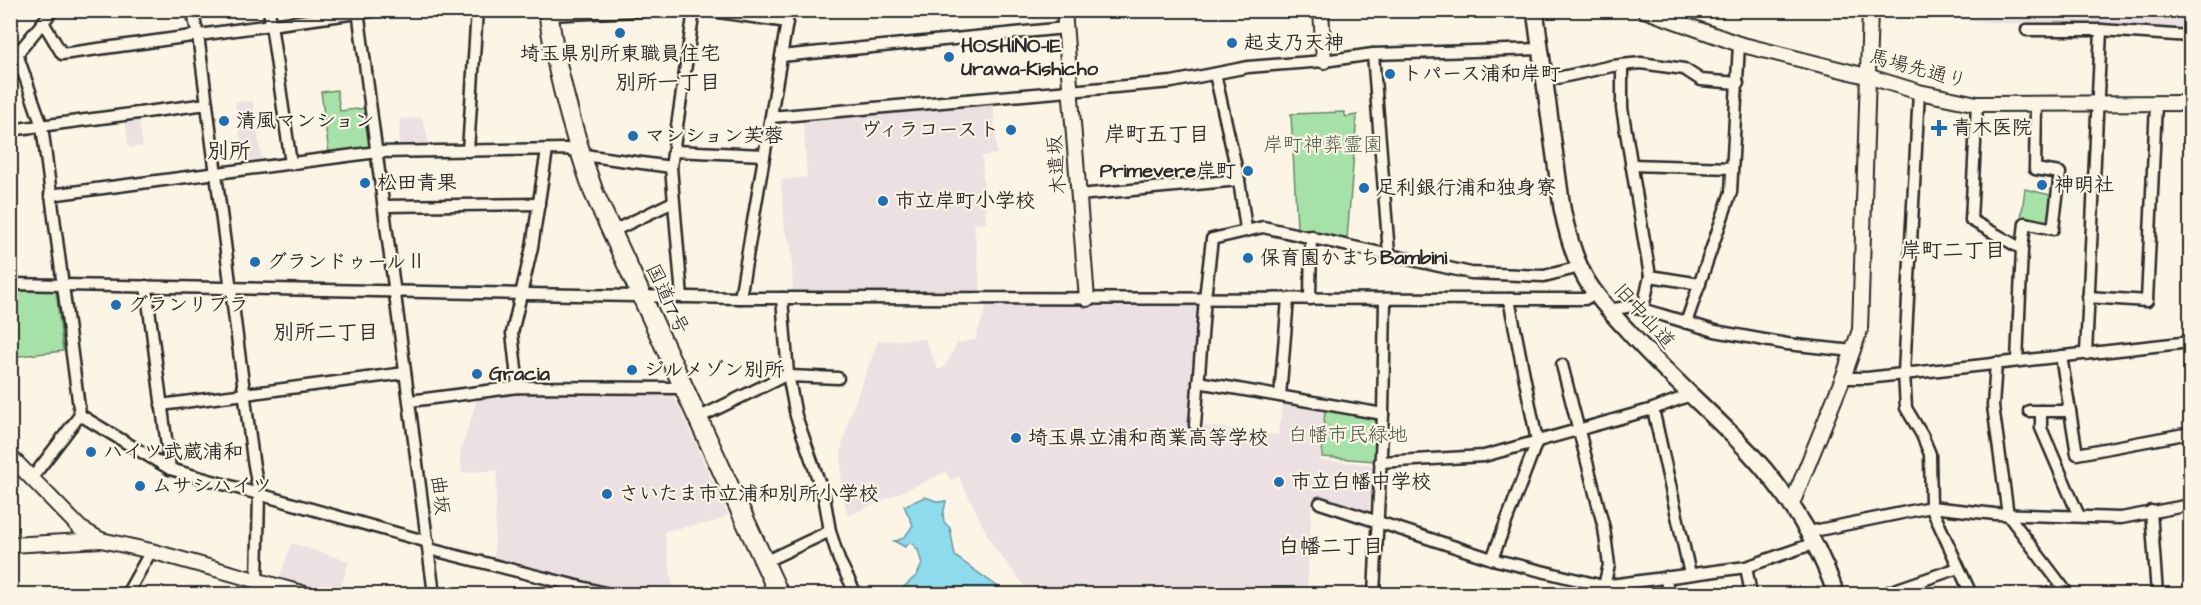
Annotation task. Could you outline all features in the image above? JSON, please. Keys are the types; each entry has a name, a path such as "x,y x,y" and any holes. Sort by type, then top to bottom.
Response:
{"highway":[{"name":"国道17号","path":"548,13 558,73 580,153 611,232 779,594"}],"main road":[{"name":"旧中山道","path":"1535,10 1565,227 1580,267 1595,293 1609,310 1651,357 1751,455 1791,506 1812,538 1836,594"}],"street":[{"path":"14,56 53,10"},
{"path":"192,10 198,35 259,494 258,581"},
{"path":"269,10 273,24 291,164"},
{"path":"43,22 62,54 379,10"},
{"path":"468,151 477,10"},
{"path":"548,13 658,10"},
{"path":"682,297 671,167 694,10"},
{"path":"705,10 788,16 740,298"},
{"name":"木遣坂","path":"1064,10 1087,299"},
{"path":"1321,10 1324,61"},
{"name":"馬場先通り","path":"1644,10 1739,44 1870,77 1919,92 1977,104 2190,103"},
{"path":"1791,506 1860,330 1870,77 1870,10"},
{"name":"曲坂","path":"358,12 434,594"},
{"path":"781,56 1065,28"},
{"path":"2027,30 2102,30 2190,36"},
{"path":"2086,354 2102,30"},
{"path":"10,42 42,126 80,416 32,478"},
{"path":"1686,323 1731,192 1739,44"},
{"path":"771,117 1172,82 1248,67 1324,61 1373,54 1540,48"},
{"path":"1373,54 1389,253"},
{"path":"1544,81 1641,63 1684,69 1701,80 1738,83"},
{"path":"1622,65 1622,108 1650,276 1643,308"},
{"path":"1215,74 1239,180 1246,229"},
{"path":"1919,92 1904,374 1906,408 1923,435 1930,454 1931,507 1971,594"},
{"path":"10,130 207,104"},
{"path":"1977,104 1971,220 2022,249"},
{"path":"2088,297 2147,301 2156,104"},
{"path":"2018,361 2025,223 2054,229 2060,173 2035,169 2036,105"},
{"path":"50,195 377,152 567,149 591,156 671,167"},
{"path":"518,387 512,333 539,204 547,150"},
{"path":"674,151 764,155"},
{"path":"1631,165 1732,168"},
{"path":"1079,195 1239,180"},
{"path":"611,232 674,202"},
{"path":"384,206 539,204"},
{"path":"1195,424 1212,238 1263,227 1389,253 1471,273 1544,276 1580,267"},
{"path":"1310,299 1311,236"},
{"path":"1650,276 1700,284"},
{"path":"10,284 740,298 1585,299 1595,293"},
{"path":"146,286 170,469"},
{"path":"782,298 789,375 796,416 824,496 830,531 839,560 856,594"},
{"path":"1280,396 1288,299"},
{"path":"1492,559 1537,441 1509,299"},
{"path":"1374,594 1383,414 1385,300"},
{"path":"1609,310 1632,306 1715,331 1787,344 1853,351"},
{"path":"1843,378 1904,374 2190,342"},
{"path":"2061,356 2078,454 2190,433"},
{"path":"1995,363 1993,406 2008,515 2068,594"},
{"path":"1562,365 1604,528 1608,565 1603,590"},
{"path":"161,405 405,373"},
{"path":"698,418 789,375 838,378"},
{"path":"1198,382 1383,414"},
{"path":"410,401 518,387 683,388"},
{"path":"1380,462 1484,456 1653,409 1690,395"},
{"path":"1653,409 1689,574"},
{"path":"2029,411 2070,411"},
{"path":"2041,411 2041,428 2079,516"},
{"path":"80,416 170,469 428,546 609,594"},
{"path":"10,456 80,528 101,540"},
{"path":"1320,503 1492,559 1603,590 1689,574 1746,567 1812,538 1931,507 2008,515 2121,518 2190,505"},
{"path":"2151,511 2157,594"},
{"path":"765,562 830,531"},
{"path":"10,545 101,540 151,550 298,594"},
{"path":"127,594 151,550"},
{"path":"1746,567 1751,594"},
{"path":"1883,594 1958,568"},
{"path":"1666,578 1668,594"}],"shaded area":[{"path":"1875,10 2190,11 2190,28 2027,25 1875,12"},
{"path":"253,101 262,163 244,166 235,102"},
{"name":"市立岸町小学校","path":"993,102 997,154 982,156 986,223 974,224 981,293 793,292 791,245 785,231 781,180 807,177 803,119"},
{"path":"138,116 143,146 129,148 125,118"},
{"path":"422,118 428,147 399,147 400,119"},
{"name":"埼玉県立浦和商業高等学校","path":"1201,301 1189,424 1278,435 1283,400 1324,407 1320,460 1374,465 1369,513 1312,499 1305,594 1031,594 993,546 959,477 950,480 946,472 848,516 841,489 841,451 849,418 878,341 925,339 938,370 945,367 957,343 975,340 988,302"},
{"name":"さいたま市立浦和別所小学校","path":"518,391 673,394 728,515 714,522 664,531 674,594 626,594 494,562 497,470 462,473 460,454 478,396"},
{"path":"291,543 349,561 339,594 280,577"}],"green space":[{"path":"337,90 340,111 366,108 371,148 329,153 321,92"},
{"name":"岸町神葬霊園","path":"1344,112 1346,117 1357,115 1347,239 1297,228 1291,114"},
{"path":"2025,189 2055,196 2051,227 2021,219"},
{"path":"11,291 56,291 63,351 11,357"},
{"name":"白幡市民緑地","path":"1325,408 1379,417 1376,461 1322,457"}],"water":[{"path":"925,497 939,502 946,501 944,522 950,528 955,556 1008,594 896,594 917,575 922,564 918,550 913,544 909,543 905,547 894,541 903,538 913,525 904,506"}],"place":[{"name":"埼玉県別所東職員住宅","path":"620,33"},
{"name":"起支乃天神","path":"1232,43"},
{"name":"HOSHINO-IE Urawa-Kishicho","path":"949,57"},
{"name":"トパース浦和岸町","path":"1390,74"},
{"name":"清風マンション","path":"224,121"},
{"name":"青木医院","path":"1939,128"},
{"name":"ヴィラコースト","path":"1011,130"},
{"name":"マンション芙蓉","path":"633,136"},
{"name":"Primevere岸町","path":"1248,171"},
{"name":"松田青果","path":"365,183"},
{"name":"神明社","path":"2042,185"},
{"name":"足利銀行浦和独身寮","path":"1364,188"},
{"name":"市立岸町小学校","path":"883,201"},
{"name":"保育園かまちBambini","path":"1248,258"},
{"name":"グランドゥールⅡ","path":"255,262"},
{"name":"グランリブラ","path":"116,305"},
{"name":"ジルメゾン別所","path":"632,370"},
{"name":"Gracia","path":"477,374"},
{"name":"埼玉県立浦和商業高等学校","path":"1016,438"},
{"name":"ハイツ武蔵浦和","path":"91,452"},
{"name":"市立白幡中学校","path":"1279,482"},
{"name":"ムサシハイツ","path":"140,486"},
{"name":"さいたま市立浦和別所小学校","path":"607,494"}],"district":[{"name":"別所一丁目","path":"668,82"},
{"name":"岸町五丁目","path":"1157,134"},
{"name":"別所","path":"229,151"},
{"name":"岸町二丁目","path":"1953,250"},
{"name":"別所二丁目","path":"326,332"},
{"name":"白幡二丁目","path":"1331,546"}]}
